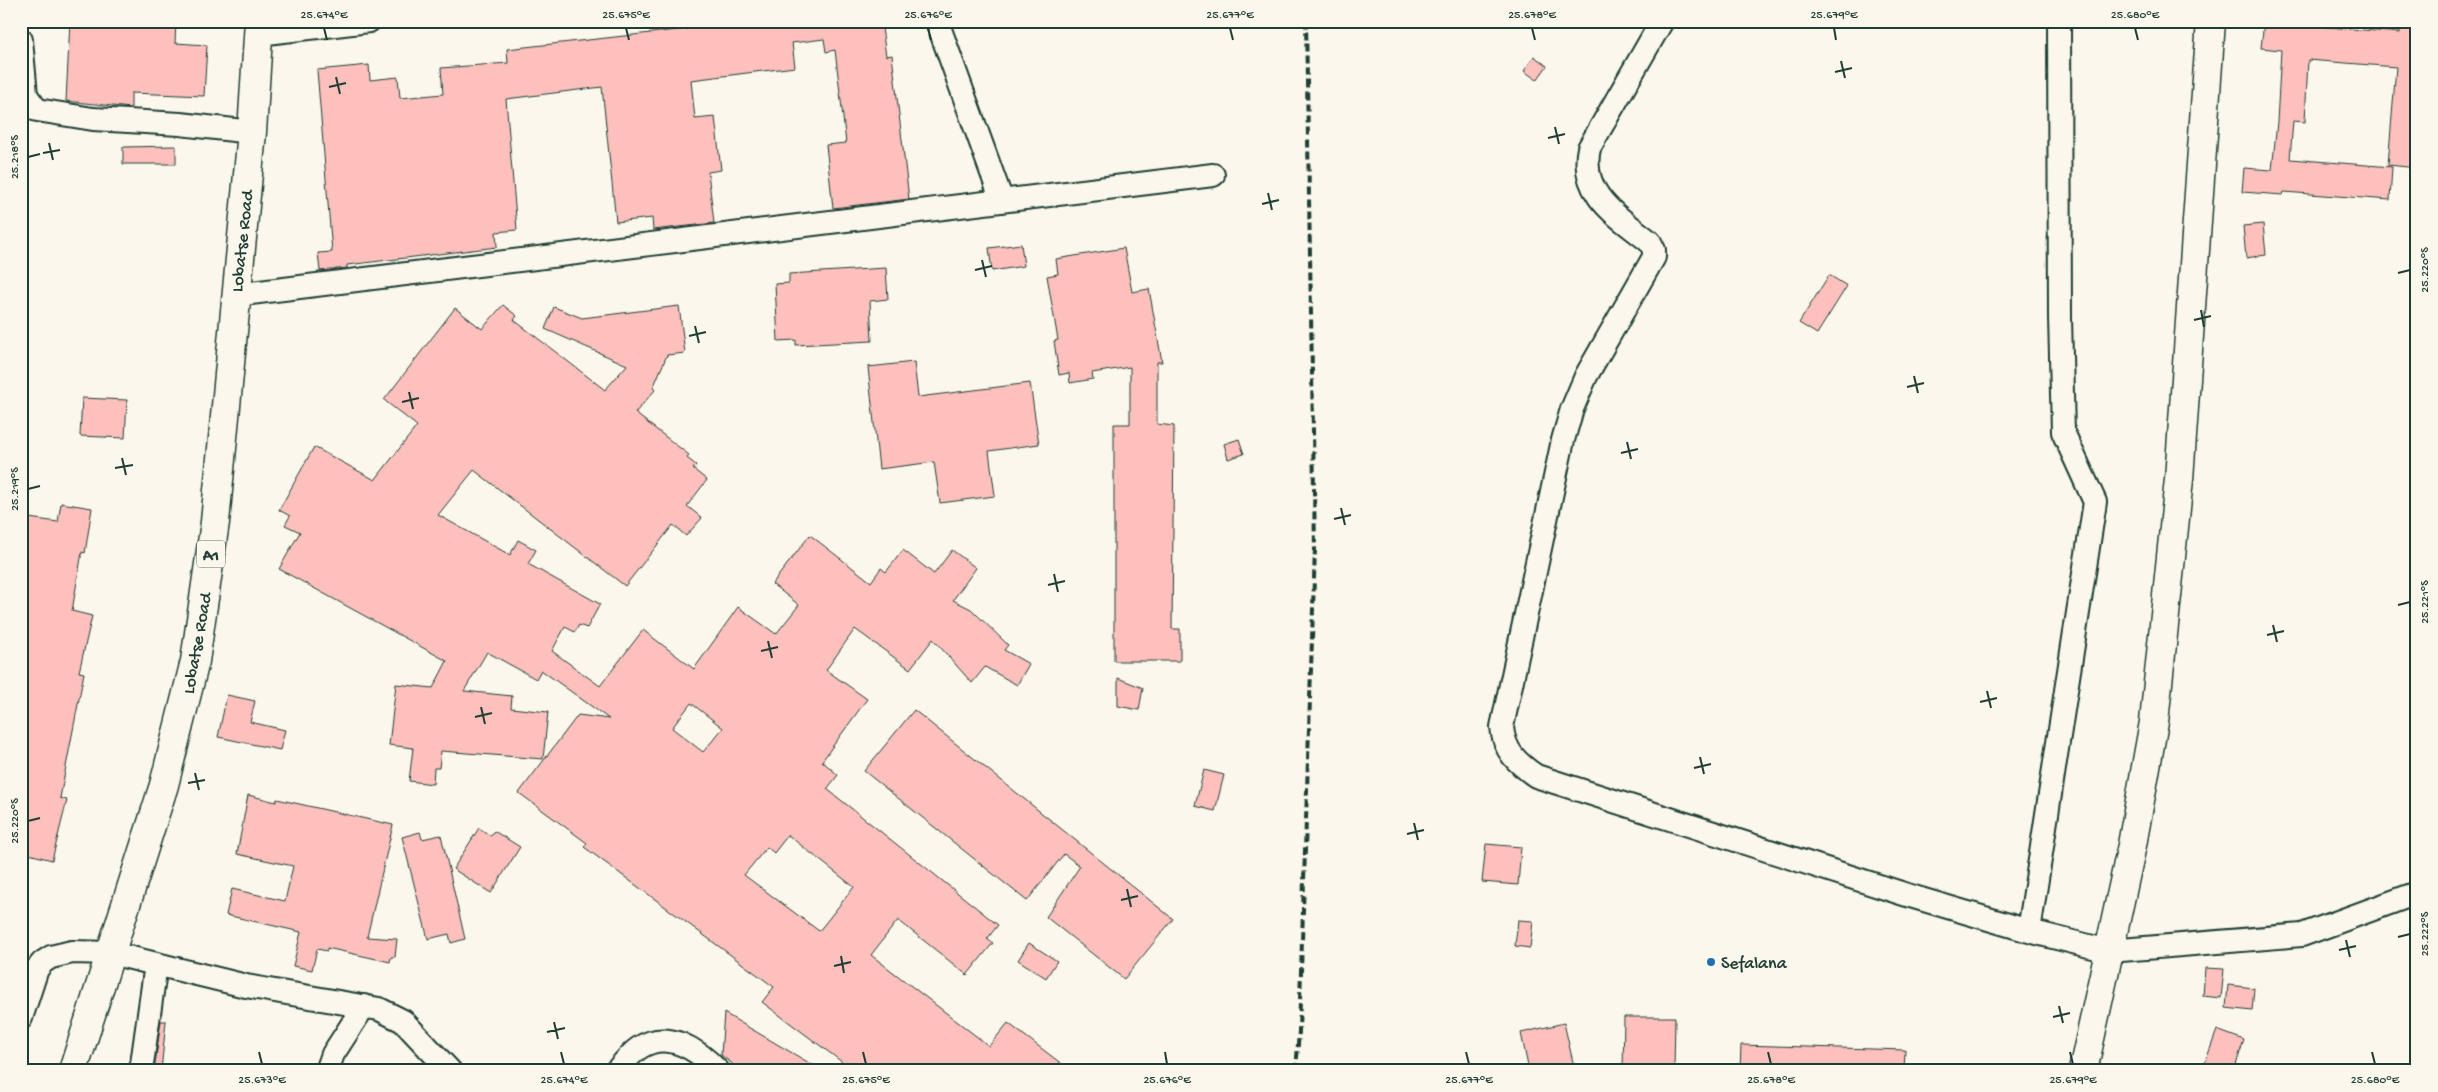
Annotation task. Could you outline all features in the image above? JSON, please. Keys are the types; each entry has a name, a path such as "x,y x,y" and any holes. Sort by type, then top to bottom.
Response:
{"main road":[{"path":"2083,1071 2132,845 2154,722 2168,604 2180,469 2211,21"},
{"name":"Lobatse Road","path":"73,1071 164,785 195,661 215,522 235,295 252,132 259,28"}],"street":[{"path":"259,28 370,21"},
{"path":"937,21 1002,201"},
{"path":"1662,21 1588,153 1588,176 1596,195 1604,204 1650,242 1654,250 1654,257 1586,376 1572,409 1563,440 1542,545 1526,608 1517,664 1502,727 1503,739 1509,752 1520,765 1536,776 1818,867 2029,931 2109,950 2302,935 2417,893"},
{"path":"2029,931 2095,502 2063,432 2060,318 2059,21"},
{"path":"21,40 26,95 37,110 93,119 180,124 252,132"},
{"path":"235,295 1213,175"},
{"path":"21,1018 37,969 43,962 51,957 72,952 111,953 246,986 379,1009 403,1021 450,1071"},
{"path":"142,1071 156,964"},
{"path":"327,1071 333,1054 364,1006"},
{"path":"616,1071 639,1048 655,1042 670,1040 686,1046 706,1058 718,1071"}],"building":[{"path":"70,21 176,21 175,43 207,45 204,96 131,93 131,108 66,101"},
{"path":"686,21 881,21 886,56 892,55 909,199 833,208 826,145 846,143 835,50 826,52 824,39 792,43 795,67 691,80 695,119 715,117 721,170 708,172 714,223 653,230 652,218 616,222 602,87 506,99 517,230 496,232 497,247 347,265 347,268 320,271 318,253 332,252 317,70 369,65 370,80 398,77 400,98 443,94 441,68 508,63 507,49 687,29"},
{"path":"2264,21 2293,21 2292,24 2400,33 2401,21 2417,21 2417,168 2388,165 2396,67 2308,60 2305,122 2293,121 2290,159 2392,167 2390,200 2284,192 2283,195 2242,192 2244,168 2272,170 2281,50 2261,48"},
{"path":"1534,56 1547,66 1537,80 1524,71"},
{"path":"176,146 176,164 123,164 123,147"},
{"path":"2263,224 2266,255 2246,258 2243,226"},
{"path":"1021,244 1024,266 992,271 989,248"},
{"path":"1124,248 1132,292 1149,289 1162,362 1157,362 1157,424 1174,426 1172,629 1180,629 1180,661 1114,661 1114,424 1130,424 1130,367 1092,373 1093,379 1070,383 1069,373 1059,375 1054,341 1058,340 1047,276 1058,274 1056,259"},
{"path":"886,268 888,299 870,301 872,341 796,345 796,340 778,341 775,284 789,283 789,274"},
{"path":"1829,275 1847,286 1817,334 1799,323"},
{"path":"503,305 517,316 514,320 605,390 627,365 545,329 554,307 582,318 679,306 685,353 667,355 653,388 655,390 635,413 689,455 687,458 696,465 693,469 707,480 687,506 702,518 686,536 673,525 625,586 474,470 438,515 510,555 518,540 536,550 528,564 600,604 587,628 579,625 575,632 565,627 552,651 600,686 643,630 694,669 738,607 776,634 799,605 772,584 810,535 871,582 881,568 886,572 903,550 934,574 952,550 976,568 953,600 971,609 1008,645 1004,650 1029,664 1017,685 985,667 972,683 933,639 910,669 855,629 826,670 867,699 822,761 838,775 827,789 998,925 987,939 993,943 967,975 898,920 871,955 989,1046 1008,1023 1071,1071 836,1071 842,1062 762,1002 774,987 584,847 587,843 519,793 578,715 609,719 541,670 536,679 487,652 464,691 512,696 511,708 548,712 543,759 441,751 439,768 434,768 433,784 409,781 413,748 389,745 396,684 433,688 447,661 279,569 300,532 285,525 290,516 279,510 314,447 375,480 417,426 384,400 455,308 482,329","holes":["691,703 723,728 703,752 672,728","788,835 854,887 819,931 744,875 767,847 774,853"]},
{"path":"914,362 918,397 1030,383 1039,444 989,451 995,496 940,503 934,462 879,469 868,367"},
{"path":"82,398 127,400 125,438 80,436"},
{"path":"1239,439 1244,454 1228,459 1224,444"},
{"path":"61,503 92,508 85,553 82,552 72,611 92,616 79,672 84,673 60,798 67,800 52,860 21,852 21,624 26,605 21,605 21,517 58,522"},
{"path":"1118,678 1143,688 1139,710 1118,706"},
{"path":"227,695 255,701 250,722 285,730 280,750 218,737"},
{"path":"914,710 1173,919 1124,979 1046,917 1080,866 1064,854 1027,901 864,771"},
{"path":"1204,770 1224,775 1215,811 1195,806"},
{"path":"248,795 276,802 277,799 393,825 367,937 397,939 395,957 391,957 390,962 327,948 327,951 317,949 312,970 293,966 301,932 226,915 232,889 285,901 293,866 237,854"},
{"path":"479,828 491,836 494,831 520,847 491,893 453,869"},
{"path":"420,832 422,839 441,835 465,939 451,943 449,934 428,939 402,837"},
{"path":"1486,844 1521,847 1518,885 1482,882"},
{"path":"1518,920 1533,921 1530,948 1515,946"},
{"path":"1029,943 1057,961 1046,978 1018,960"},
{"path":"2205,968 2224,969 2221,998 2203,996"},
{"path":"2228,985 2254,988 2252,1011 2226,1008"},
{"path":"724,1013 823,1071 741,1071 721,1055"},
{"path":"1624,1017 1675,1017 1674,1071 1623,1071"},
{"path":"161,1021 166,1021 161,1071 154,1071"},
{"path":"1564,1023 1575,1071 1529,1071 1521,1033"},
{"path":"2217,1030 2244,1040 2234,1071 2202,1071"},
{"path":"1741,1045 1905,1050 1904,1071 1740,1071"}],"railway":[{"path":"1296,1071 1299,1031 1315,548 1306,21"}],"place":[{"name":"Sefalana","path":"1711,962"}]}
